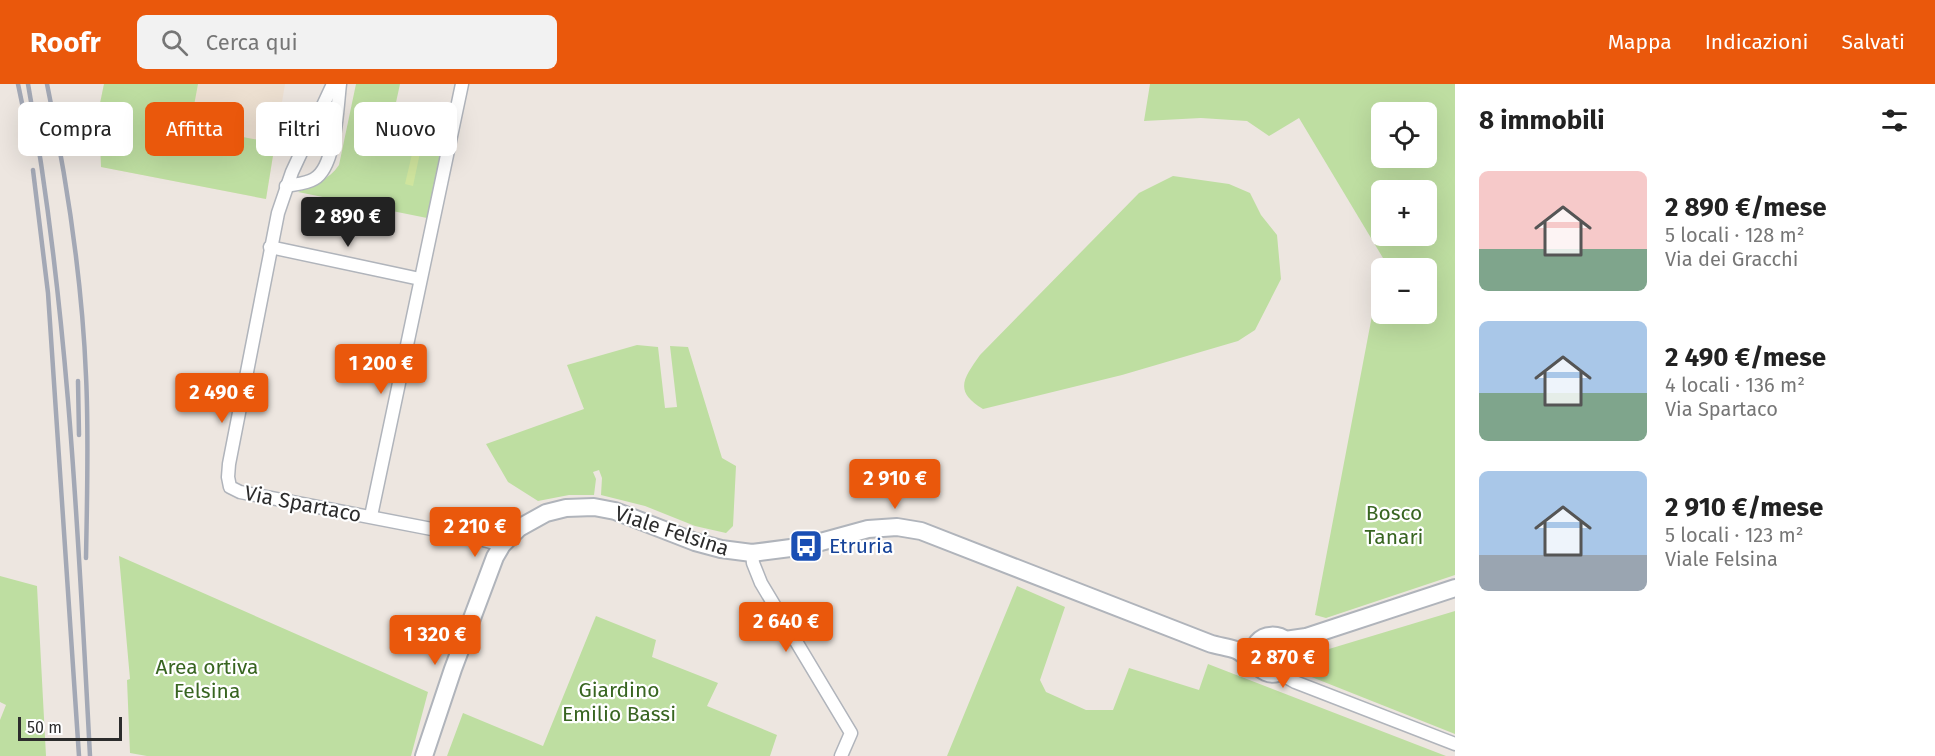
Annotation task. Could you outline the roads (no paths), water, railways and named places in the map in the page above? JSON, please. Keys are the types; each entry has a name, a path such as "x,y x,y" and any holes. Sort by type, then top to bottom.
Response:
{"street":[{"name":"Via Spartaco","path":"333,84 286,186 270,247 229,464 230,487 236,491 371,516 501,545"},
{"path":"286,186 315,179 326,165 332,146 339,84"},
{"path":"371,516 462,84"},
{"path":"270,247 420,279"},
{"name":"Viale Felsina","path":"424,756 478,597 501,545 519,528 546,513 566,508 594,507 615,511 694,542 720,549 752,553 806,546 868,529 897,528 921,531 1209,643 1254,654 1257,642 1268,636 1280,636 1288,645 1455,588"},
{"path":"752,553 753,563 761,583 851,733 841,756"},
{"path":"1254,654 1263,671 1269,674 1281,672 1290,663 1288,645"},
{"path":"1281,672 1286,678 1295,682 1455,744"}],"railway":[{"path":"18,84 22,102"},
{"path":"28,84 53,251 70,419 90,756"},
{"path":"47,84 67,193 84,339 88,467 86,558"},
{"path":"33,170 48,293 79,756"},
{"path":"78,381 79,435"}],"place":[{"name":"Etruria","path":"806,546"}],"park label":[{"name":"Bosco Tanari","path":"1394,525"},
{"name":"Area ortiva Felsina","path":"207,679"},
{"name":"Giardino Emilio Bassi","path":"619,702"}]}
